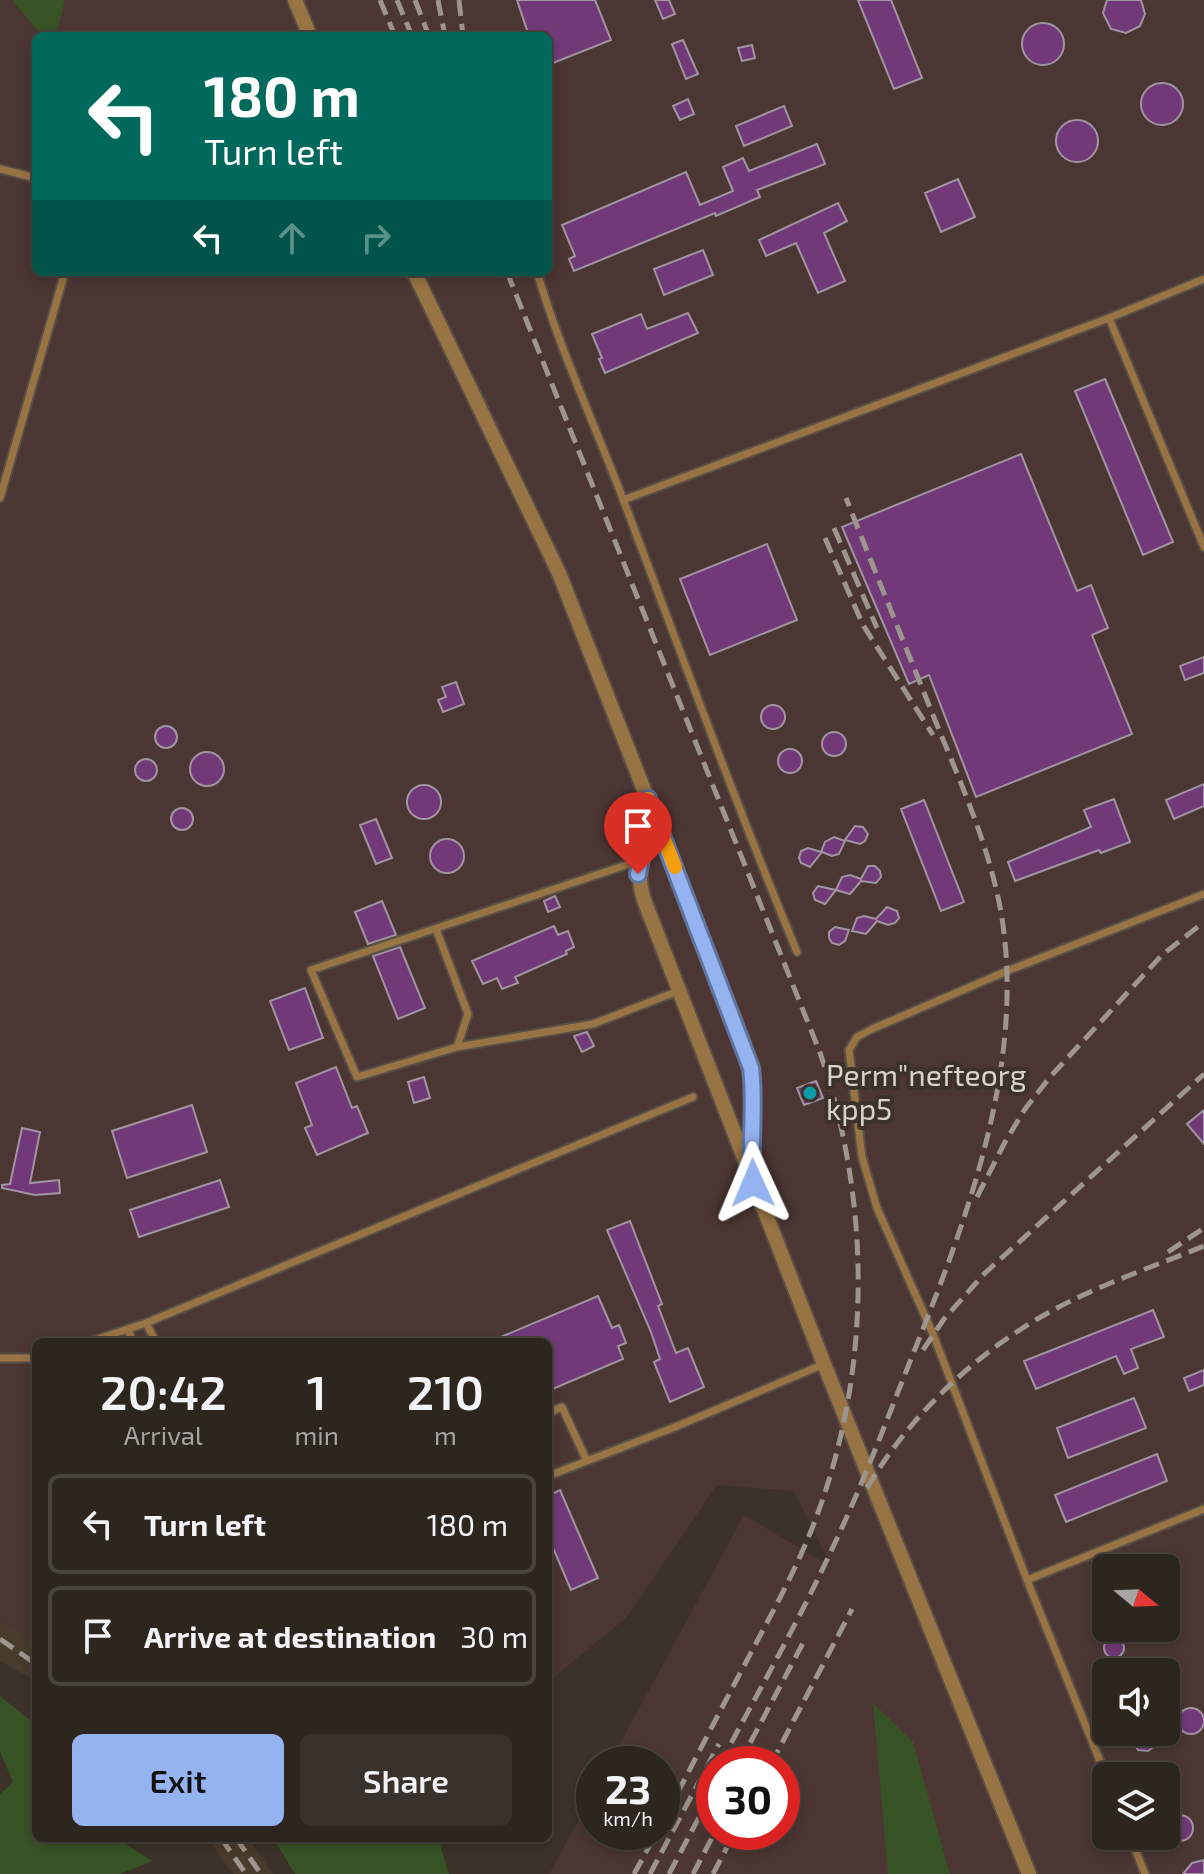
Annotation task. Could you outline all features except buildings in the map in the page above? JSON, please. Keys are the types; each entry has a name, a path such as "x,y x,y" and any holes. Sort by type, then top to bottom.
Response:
{"street":[{"path":"295,0 308,32"},
{"path":"416,276 559,573 751,1068 754,1099 753,1183"},
{"path":"648,799 648,822 638,861 640,888 824,1364 1029,1874"}],"lane":[{"path":"0,169 32,177"},
{"path":"0,498 64,276"},
{"path":"538,276 559,341 623,500 732,792 797,952"},
{"path":"623,500 1109,318 1204,279"},
{"path":"1109,318 1204,547"},
{"path":"638,861 311,970 357,1077 457,1047 593,1024 678,991"},
{"path":"1100,1762 933,1334 869,1184 858,1128 849,1050 857,1037 872,1029 1007,971 1204,894"},
{"path":"436,929 468,1014 457,1047"},
{"path":"101,1338 146,1323 693,1097"},
{"path":"146,1323 154,1338"},
{"path":"128,1329 131,1338"},
{"path":"0,1358 32,1358"},
{"path":"552,1474 675,1427 824,1364"},
{"path":"552,1411 562,1407 586,1459"},
{"path":"1027,1580 1204,1509"},
{"path":"1136,1850 1145,1874"}],"shaded area":[{"path":"0,0 1204,0 1204,1874 549,1874 576,1825 576,1850 680,1850 680,1746 619,1746 744,1515 832,1567 794,1491 717,1485 626,1618 552,1679 552,1338 32,1338 32,1639 0,1620"},
{"path":"0,1620 32,1639 32,1679 0,1661"},
{"path":"210,1842 251,1842 273,1874 233,1874"}],"green space":[{"path":"12,0 65,0 57,32 39,32"},
{"path":"0,1696 32,1722 32,1842 122,1842 152,1861 120,1874 0,1874 0,1794 13,1782 0,1752"},
{"path":"873,1703 913,1742 950,1874 888,1874"},
{"path":"275,1842 439,1842 449,1874 295,1874"}],"railway":[{"path":"380,0 393,32"},
{"path":"397,0 410,32"},
{"path":"415,0 427,32"},
{"path":"438,0 444,32"},
{"path":"459,0 463,32"},
{"path":"509,276 819,1050 837,1109 849,1169 856,1230 858,1291 855,1352 846,1413 831,1473 811,1531 788,1583 680,1788"},
{"path":"730,1746 844,1524 932,1307 986,1143 998,1087 1005,1031 1007,974 1002,918 991,868 966,796 846,498"},
{"path":"834,528 877,628"},
{"path":"825,538 863,625 933,735"},
{"path":"977,1197 1025,1109 1050,1077 1162,955 1204,922"},
{"path":"923,1350 944,1319 985,1273 1204,1074"},
{"path":"1168,1252 1204,1228"},
{"path":"867,1488 926,1409 1001,1342 1075,1299 1204,1246"},
{"path":"780,1746 852,1609"},
{"path":"0,1639 32,1661"},
{"path":"749,1746 803,1643"},
{"path":"650,1874 719,1744"},
{"path":"669,1874 696,1823"},
{"path":"224,1842 246,1874"},
{"path":"239,1842 261,1874"},
{"path":"634,1874 647,1850"},
{"path":"693,1874 706,1850"},
{"path":"713,1874 726,1850"}],"slow traffic":[{"path":"648,822 648,799 675,867"}],"place":[{"name":"Perm\"nefteorg kpp5","path":"810,1093"}],"route":[{"path":"638,874 638,861 648,822 648,799 751,1068 754,1099 753,1183"}]}
